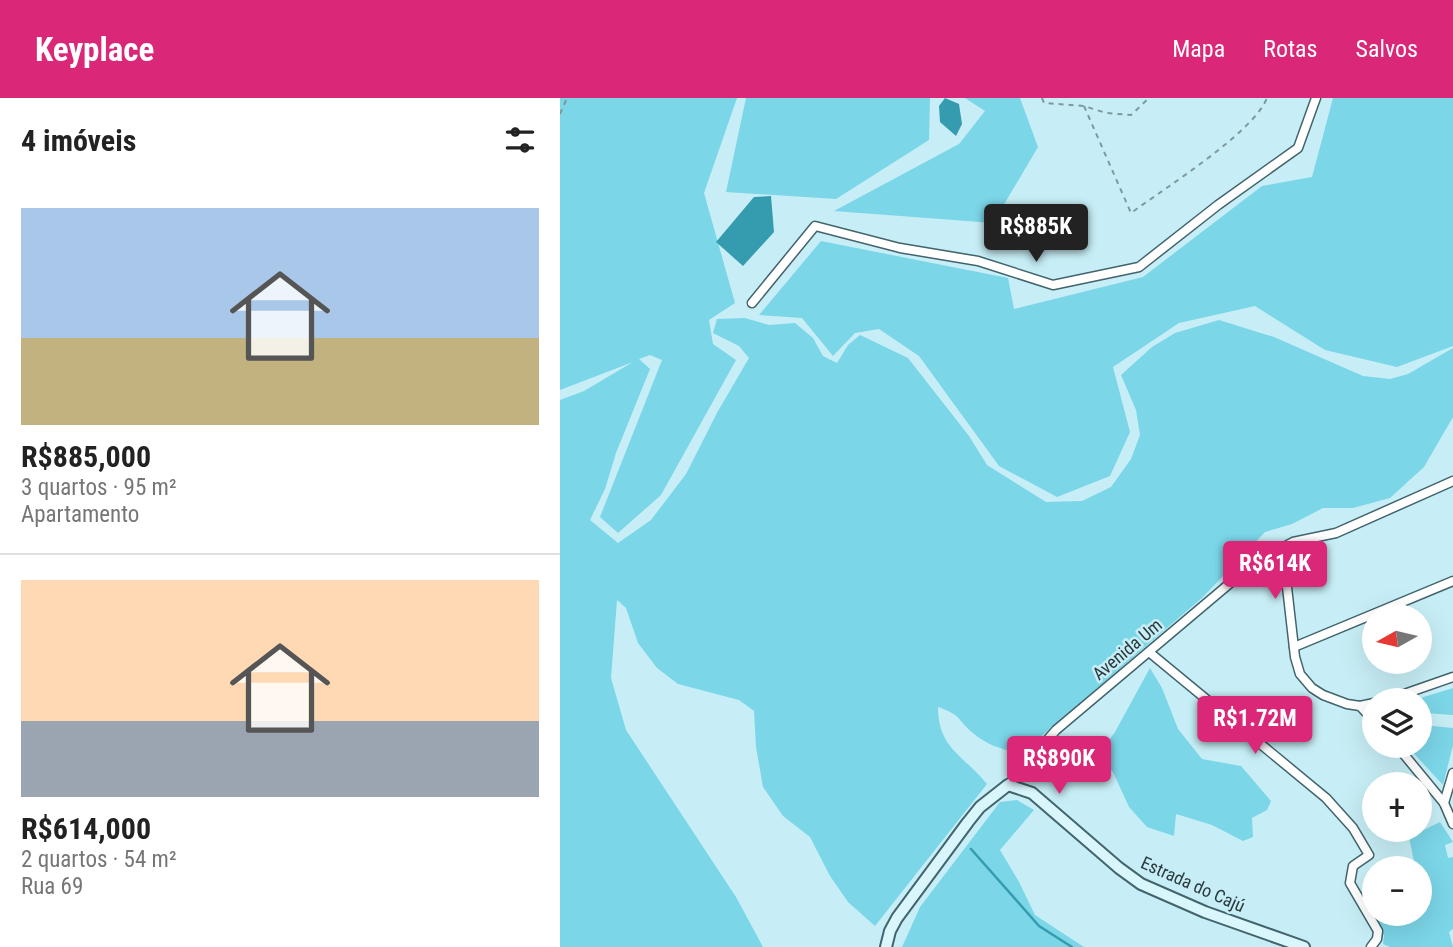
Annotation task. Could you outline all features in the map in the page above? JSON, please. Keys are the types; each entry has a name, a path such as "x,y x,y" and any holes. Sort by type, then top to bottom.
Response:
{"main road":[{"path":"886,947 897,918 968,822 980,807 1008,785"},
{"name":"Estrada do Cajú","path":"1008,785 1032,793 1141,884 1205,912 1304,947"}],"street":[{"path":"751,303 815,226 900,248 978,261 1053,285 1139,267 1218,205 1298,148 1316,98"},
{"name":"Avenida Um","path":"1008,785 1056,730 1254,563 1293,542 1336,533 1453,481"},
{"path":"1277,549 1287,587 1293,648 1300,674 1312,688 1334,700 1360,706"},
{"path":"1293,648 1453,581"},
{"path":"1149,652 1314,786 1353,828 1369,855 1353,866 1350,883 1378,930 1377,939 1371,947"},
{"path":"1421,688 1453,677"},
{"path":"1407,758 1444,803 1453,824"},
{"path":"1444,803 1453,773"}],"path":[{"path":"560,114 567,98"},
{"path":"1042,98 1044,103 1084,106 1105,114 1131,115 1149,98"},
{"path":"1084,106 1131,213 1235,137 1262,111 1267,98"}],"shaded area":[{"path":"560,98 737,98 704,193 735,303 709,320 713,344 736,360 661,495 618,533 600,517 662,360 650,355 639,359 650,369 616,453 605,489 590,520 618,543 651,520 686,474 749,358 739,346 713,333 717,319 745,318 769,325 795,323 813,338 823,356 837,363 848,345 860,335 908,358 969,436 987,465 1046,502 1082,501 1111,487 1131,459 1140,435 1136,410 1121,375 1152,347 1175,333 1219,320 1274,337 1363,376 1390,379 1408,374 1453,348 1453,417 1424,467 1390,498 1353,508 1323,508 1292,524 1265,532 1203,597 1038,739 1015,752 983,741 955,715 938,707 939,721 947,742 987,784 875,926 848,902 830,876 810,837 783,816 763,787 756,747 754,711 739,700 678,684 657,668 638,643 626,608 617,600 611,678 626,730 736,897 763,947 560,947 560,400 584,391 633,362 560,390"},
{"path":"746,98 930,98 929,140 836,199 726,192"},
{"path":"945,98 959,104 962,124 956,136 940,122 939,106"},
{"path":"965,98 1020,98 1038,147 993,223 834,211 959,144 985,111"},
{"path":"1333,98 1453,98 1453,346 1397,367 1325,350 1255,306 1179,323 1113,367 1130,432 1110,476 1057,497 999,466 919,356 879,329 855,333 833,356 802,318 759,315 821,241 1008,278 1014,309 1143,277 1262,186 1312,177"},
{"path":"771,196 774,232 743,266 716,242 754,197"},
{"path":"1150,668 1162,688 1178,729 1202,759 1241,766 1271,801 1267,810 1252,818 1253,837 1243,841 1212,825 1176,814 1174,836 1147,827 1129,807 1113,772 1098,756 1115,732"},
{"path":"1453,688 1453,715 1432,714 1432,694"},
{"path":"1432,726 1453,728 1453,745 1443,785 1418,758 1432,758"},
{"path":"1017,800 1034,810 1000,850 1035,915 1084,947 902,947 920,907 1000,802"},
{"path":"1440,822 1453,842 1445,845 1448,858 1453,857 1453,929 1449,932 1453,947 1390,947 1383,944 1384,936 1380,926 1432,926 1432,856 1413,856 1410,842 1432,842 1432,826"}],"building":[{"path":"1062,746 1083,763 1071,777 1051,760"}],"waterway":[{"path":"971,849 1039,926 1072,947"}]}
